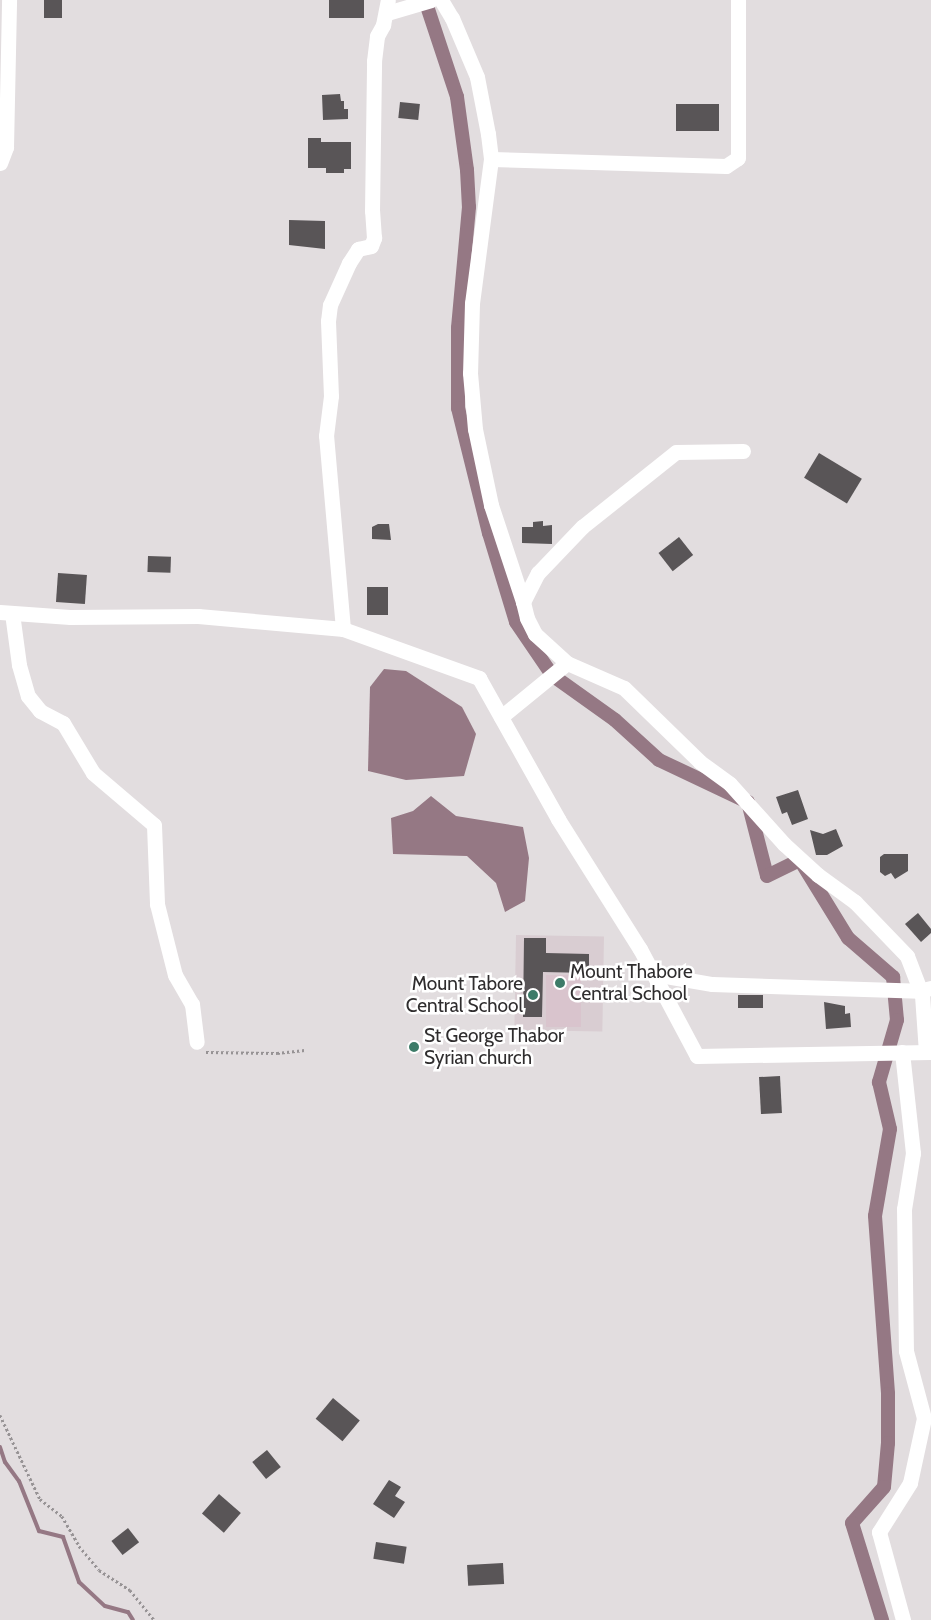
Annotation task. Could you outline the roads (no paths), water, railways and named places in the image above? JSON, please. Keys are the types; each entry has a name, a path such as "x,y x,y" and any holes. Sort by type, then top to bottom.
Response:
{"street":[{"path":"0,163 6,147 9,0"},
{"path":"343,629 326,436 331,396 328,321 330,305 348,264 358,249 371,246 374,238 374,61 377,36 388,7 431,0"},
{"path":"197,1042 192,1004 175,975 157,904 154,825 94,773 63,723 40,711 28,696 6,612 70,616 198,616 343,629 479,678 558,819 654,974 697,1056 929,1052 924,990 907,956 854,902 818,876 784,844 761,815 730,784 700,762 624,688 568,663 535,634 491,505 475,429 470,373 472,303 491,159 477,77 452,18 440,0"},
{"path":"491,159 726,166 738,158 738,0"},
{"path":"523,602 538,573 582,527 676,452 742,451"},
{"path":"501,717 568,663"},
{"path":"654,974 712,984 924,990"},
{"path":"902,1052 913,1153 904,1209 906,1352 924,1418 910,1483 879,1532 903,1620"}],"waterway":[{"path":"425,0 457,97 467,170 469,207 458,328 458,408 489,533 516,622 552,675 615,720 659,760 748,802 767,876 800,860 848,938 893,977 897,1020 879,1082 890,1129 875,1216 888,1394 888,1443 884,1487 852,1523 882,1620"},
{"path":"0,1447 5,1462 19,1481 39,1531 63,1537 79,1582 105,1606 128,1612 133,1620"}],"place":[{"name":"Mount Thabore Central School","path":"560,983"},
{"name":"Mount Tabore Central School","path":"533,995"},
{"name":"St George Thabor Syrian church","path":"414,1047"}]}
